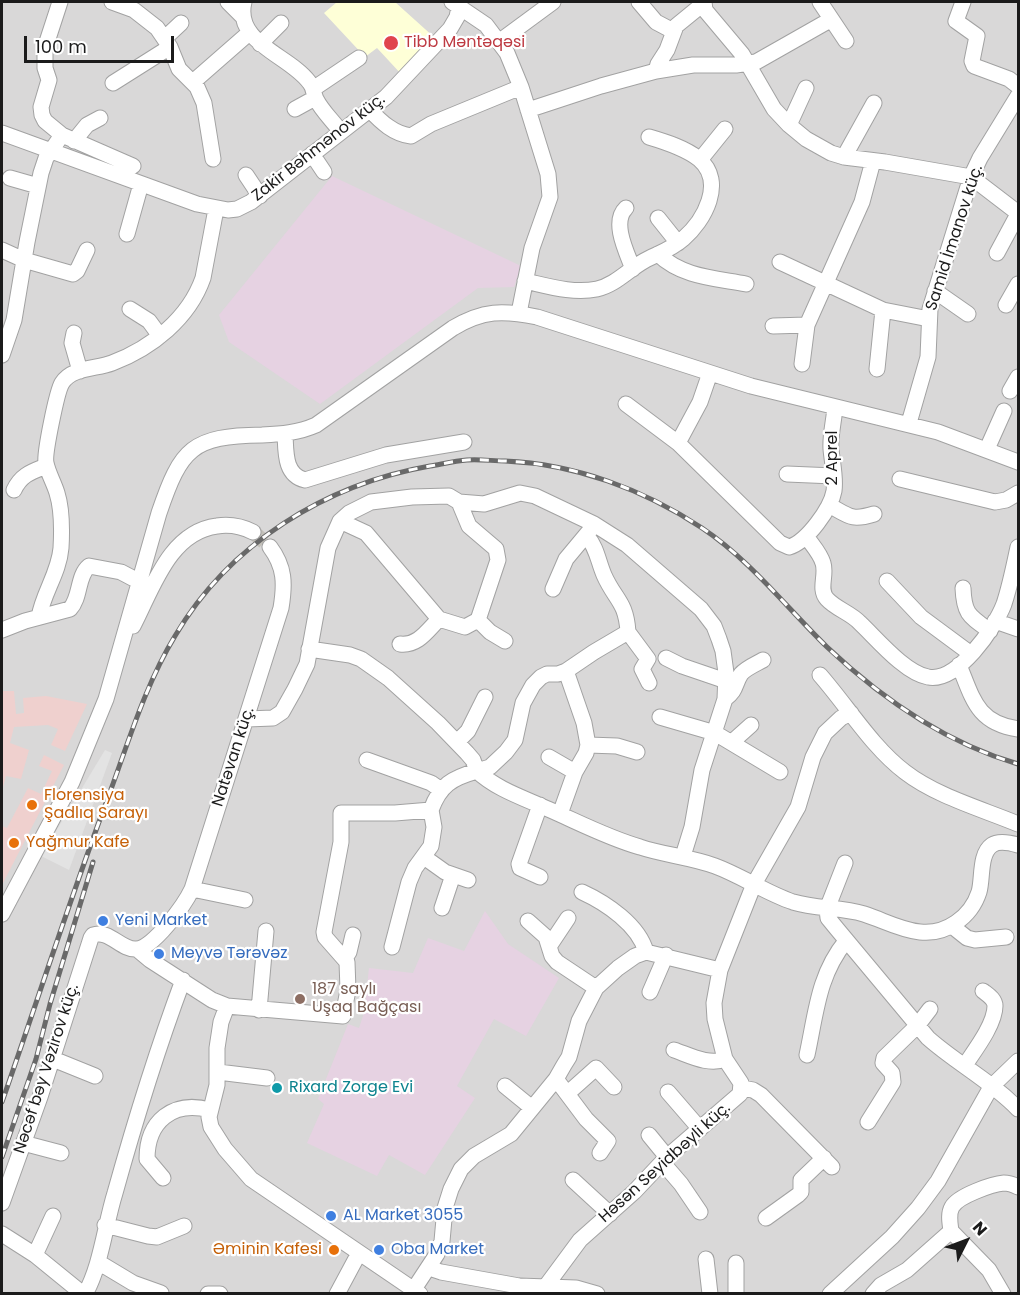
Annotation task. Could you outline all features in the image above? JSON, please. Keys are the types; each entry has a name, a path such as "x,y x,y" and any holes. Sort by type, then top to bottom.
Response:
{"street":[{"path":"60,2 45,48 45,68 49,80 41,107 42,115 45,121 68,138 133,166"},
{"path":"112,2 134,10 147,19 168,42 179,69 193,82 204,103 213,159"},
{"path":"228,2 243,17 255,38 289,63 310,83 314,93 341,132"},
{"path":"243,17 244,2"},
{"path":"500,41 553,2"},
{"path":"639,2 657,22 673,31"},
{"path":"820,2 846,41"},
{"path":"963,2 956,21 976,36 972,61 974,66 1009,79 1018,87"},
{"path":"458,3 486,25 500,41 513,64 548,174 550,187 547,209 532,249 519,313"},
{"name":"Zakir Bəhmənov küç.","path":"2,134 197,204 216,209 237,209 260,196 397,87 450,29 457,17 458,3"},
{"path":"656,71 667,50 673,31 681,20 704,3 705,10 733,41 765,96 789,125 822,149 844,157 971,177 1018,213 998,253"},
{"path":"528,110 656,71 693,65 756,62 830,20"},
{"path":"113,83 168,42 181,23"},
{"path":"193,82 255,38 281,23"},
{"path":"295,109 359,58"},
{"path":"370,110 396,132 411,136 440,119 521,87"},
{"path":"789,125 806,87"},
{"name":"Samid İmanov küç.","path":"909,423 927,357 929,319 935,291 971,177 1018,96"},
{"path":"844,157 874,103"},
{"path":"2,355 44,164 51,150 100,118"},
{"path":"700,160 725,129"},
{"path":"525,281 585,291 606,286 678,243 700,221 710,197 707,170 700,160 673,145 649,136"},
{"path":"312,154 324,172"},
{"path":"802,364 807,325 862,202 873,161"},
{"path":"246,175 260,196"},
{"path":"10,178 38,186"},
{"path":"127,234 141,184"},
{"path":"626,208 620,217 621,228 633,269"},
{"path":"39,617 42,602 54,578 61,545 60,504 46,466 46,449 61,384 72,374 111,364 160,336 179,320 200,289 204,278 216,209"},
{"path":"658,218 678,243"},
{"path":"2,250 24,260 73,274 77,271 87,250"},
{"path":"658,254 677,269 691,274 746,284"},
{"path":"780,262 883,310 929,319"},
{"path":"1006,305 1018,284"},
{"path":"935,291 968,314"},
{"path":"130,309 149,321 160,336"},
{"path":"877,369 883,310"},
{"path":"2,914 72,782 104,707 138,581 168,486 182,461 191,451 212,439 224,436 285,434 316,425 469,318 494,312 519,313 537,317 710,373 835,407 909,423 1018,462"},
{"path":"773,326 807,325"},
{"path":"74,333 72,343 80,371"},
{"path":"678,443 700,402 710,373"},
{"path":"1011,391 1018,377"},
{"path":"626,404 678,443 780,543 789,547 797,545 806,536 824,564 823,591 826,597 854,617 897,658 918,673 928,677 939,677 959,665 971,654 993,626 1008,589 1018,547"},
{"name":"2 Aprel","path":"806,536 829,505 833,494 831,446 835,407"},
{"path":"987,449 1004,411"},
{"path":"285,434 289,469 304,480 386,455 464,442"},
{"path":"14,490 19,479 25,474 46,466"},
{"path":"787,474 834,476"},
{"path":"900,479 984,501 1006,500 1018,493"},
{"path":"247,719 273,718 282,712 307,664 328,548 340,521 359,507 371,502 433,495 449,496 459,502 484,504 520,493 535,496 590,530 627,545 701,609 714,626 721,645 726,681 725,699 702,770 692,827 683,856"},
{"path":"340,521 366,533 439,619 465,627 478,620 498,560 496,549 469,526 459,502"},
{"path":"829,505 852,518 859,519 874,514"},
{"path":"119,653 156,579 170,557 188,538 208,527 229,525 253,532"},
{"path":"553,589 566,559 590,530"},
{"path":"590,530 605,577 626,611 628,632 648,659 642,669 649,683"},
{"name":"Natəvan küç.","path":"138,950 173,919 192,889 281,608 284,578 281,565 270,547"},
{"path":"2,630 10,625 70,609 78,597 83,574 89,566 121,572 138,581 141,593 147,598"},
{"path":"887,581 921,616 971,654"},
{"path":"963,588 965,611 970,618 993,626 1018,629"},
{"path":"400,644 408,645 417,642 439,619"},
{"path":"478,620 490,632 505,641"},
{"path":"392,947 409,882 415,868 431,846 434,827 432,810 436,796 458,776 490,767 506,752 515,740 523,703 533,685 547,674 566,672 628,632"},
{"path":"309,649 350,655 361,659 388,678 438,723 473,760 477,771 494,784 641,848 683,856 715,866 795,902 828,909 852,910 920,933 937,932 959,922 975,901 980,891 986,852 992,845 998,843 1018,845"},
{"path":"666,658 726,681"},
{"path":"725,699 737,687 740,675 763,660"},
{"path":"959,665 976,706 981,712 1001,726 1018,729"},
{"path":"560,814 575,772 588,745 584,723 566,672"},
{"path":"820,675 885,753 915,780 1018,824"},
{"path":"457,742 468,731 485,697"},
{"name":"Həsən Seyidbəyli küç.","path":"541,1290 580,1240 634,1192 665,1159 734,1100 742,1088 739,1078 725,1059 715,1019 714,1003 720,970 754,884 798,807 813,757 825,734 841,718 852,713"},
{"path":"660,717 715,733 780,772"},
{"path":"732,742 751,725"},
{"path":"588,745 616,746 637,752"},
{"path":"549,757 575,772"},
{"path":"367,760 431,783 441,790"},
{"path":"540,805 519,864 520,868 540,877"},
{"path":"138,950 150,960 227,1006 343,1016 348,990 345,958 329,942 324,932 341,842 341,813 432,810"},
{"path":"424,857 435,867 468,880"},
{"path":"845,863 828,909 828,918 917,1026 943,1051 965,1065 1018,1109"},
{"path":"442,909 453,875"},
{"path":"192,889 245,900"},
{"path":"582,892 598,900 626,922 641,939 646,952"},
{"path":"550,945 568,918"},
{"path":"528,921 541,930 556,962 596,988"},
{"path":"952,926 967,938 975,940 1006,937"},
{"path":"259,1010 266,931"},
{"name":"Nəcəf bəy Vəzirov küç.","path":"2,1203 53,1059 89,942 93,935 100,934 138,950"},
{"path":"345,958 349,952 353,935"},
{"path":"807,1055 819,989 837,952 846,941"},
{"path":"227,1006 221,1022 217,1048 216,1093 210,1110 211,1127 225,1149 251,1179 417,1291 442,1241 445,1208 461,1169 474,1156 511,1134 556,1079 569,1057 579,1021 596,988 634,956 646,952 666,955 720,970"},
{"path":"650,992 666,955"},
{"path":"2,1234 35,1255 84,1293 92,1281 98,1262 105,1225 150,1071 183,980"},
{"path":"965,1065 989,1027 995,1006 993,999 984,991"},
{"path":"868,1122 892,1082 892,1073 883,1063 884,1058 917,1026 930,1009"},
{"path":"674,1050 706,1061 720,1062 725,1059"},
{"path":"53,1059 95,1076"},
{"path":"830,1293 892,1237 928,1196 992,1087 1018,1061"},
{"path":"568,1093 596,1068 614,1087"},
{"path":"218,1072 267,1078"},
{"path":"556,1079 586,1119 608,1141 600,1153"},
{"path":"505,1086 532,1108"},
{"path":"742,1088 753,1090 761,1095 828,1163 801,1180 801,1192 798,1196 766,1218"},
{"path":"668,1092 700,1128"},
{"path":"163,1178 147,1159 147,1149 156,1123 180,1108 196,1106 210,1110"},
{"path":"649,1135 700,1212"},
{"path":"23,1143 61,1153"},
{"path":"573,1180 610,1214"},
{"path":"1003,1293 984,1264 951,1231 950,1209 962,1197 997,1185 1005,1183 1018,1187"},
{"path":"928,1196 950,1209"},
{"path":"35,1255 53,1216"},
{"path":"105,1225 157,1237 184,1226"},
{"path":"873,1293 881,1285 907,1270 951,1231"},
{"path":"337,1293 359,1253"},
{"path":"706,1259 710,1293"},
{"path":"98,1262 134,1283 161,1293"},
{"path":"736,1263 736,1293"},
{"path":"429,1268 541,1290 576,1288 597,1293"},
{"path":"208,1293 220,1293"}],"shaded area":[{"path":"2,2 1018,2 1018,1293 2,1293"},
{"name":"Tibb Məntəqəsi","path":"337,2 395,2 435,38 402,75 377,48 365,57 324,13"},
{"path":"332,176 521,266 514,287 478,288 320,404 229,342 219,315"},
{"path":"2,691 14,691 16,714 24,713 23,698 46,696 87,704 65,751 51,745 58,729 48,725 14,727 10,743 29,750 21,779 6,776 2,791"},
{"path":"105,750 112,753 69,870 41,856"},
{"path":"44,755 64,765 2,885 2,826 7,828 28,788 41,794 52,771 39,766"},
{"path":"485,911 508,944 559,978 526,1036 494,1019 457,1086 475,1098 425,1175 389,1155 377,1176 307,1143 324,1104 318,1099 348,1024 359,1028 364,1013 369,968 413,973 428,938 464,951"}],"tunnel":[{"path":"253,532 270,547"}],"railway":[{"path":"2,1102 79,877 137,718 154,676 175,636 197,603 223,573 252,547 284,523 318,503 354,487 430,466 477,460 557,467 583,473 632,490 702,528 736,554 827,647 892,701 965,744 1018,764"},
{"path":"2,1157 36,1059 50,1004 93,862"}],"place":[{"name":"Tibb Məntəqəsi","path":"391,43"},
{"name":"Florensiya Şadlıq Sarayı","path":"32,805"},
{"name":"Yağmur Kafe","path":"14,843"},
{"name":"Yeni Market","path":"103,921"},
{"name":"Meyvə Tərəvəz","path":"159,954"},
{"name":"187 saylı Uşaq Bağçası","path":"300,999"},
{"name":"Rixard Zorge Evi","path":"277,1088"},
{"name":"AL Market 3055","path":"331,1216"},
{"name":"Əminin Kafesi","path":"334,1250"},
{"name":"Oba Market","path":"379,1250"}]}
